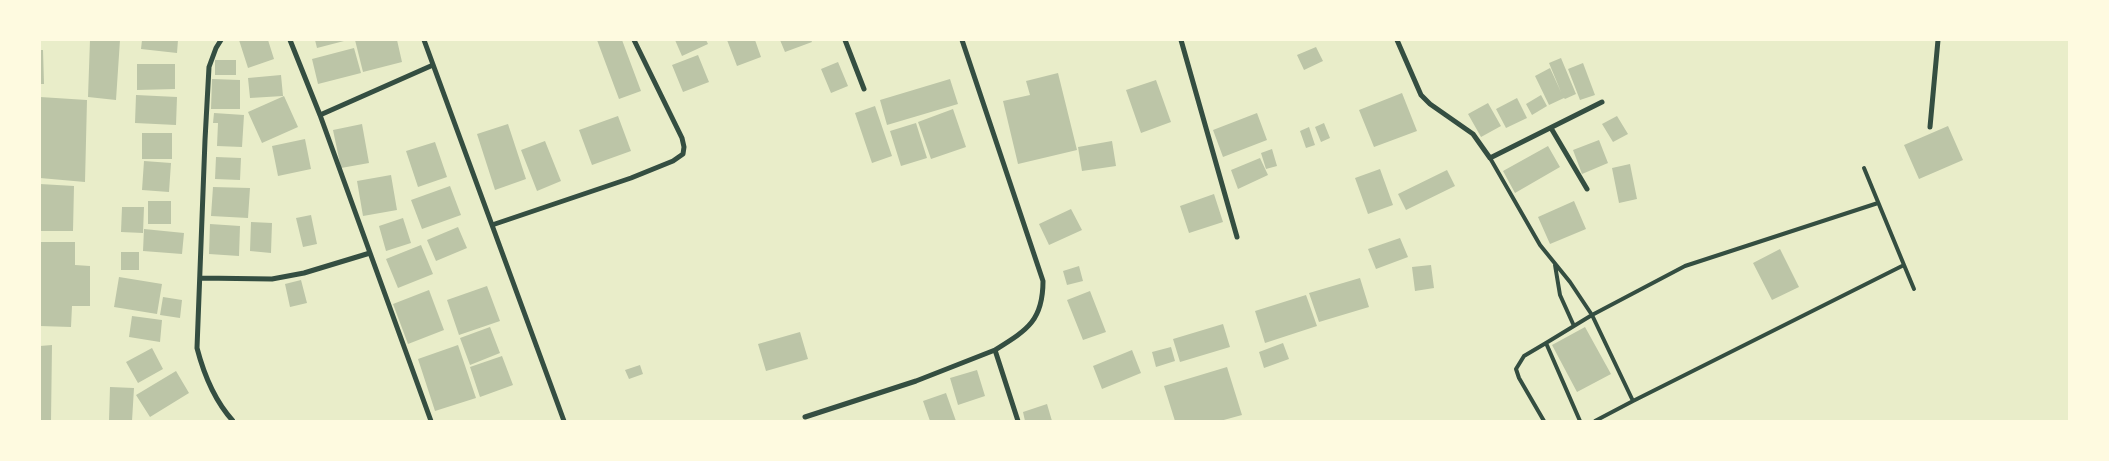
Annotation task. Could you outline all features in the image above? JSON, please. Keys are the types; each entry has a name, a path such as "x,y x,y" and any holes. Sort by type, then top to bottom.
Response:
{"street":[{"path":"221,40 209,67 198,348 203,370 214,397 233,421"},
{"path":"290,40 320,115 431,421"},
{"path":"424,40 564,421"},
{"path":"492,225 631,178 674,161 683,154 682,138 634,40"},
{"path":"845,40 864,89"},
{"path":"805,417 916,382 995,350 1025,331 1036,315 1043,299 1043,281 962,40"},
{"path":"1182,40 1237,237"},
{"path":"1397,40 1421,96 1472,134 1490,158 1602,102"},
{"path":"1930,127 1938,40"},
{"path":"320,115 433,64"},
{"path":"1552,128 1587,189"},
{"path":"201,278 272,279 304,273 370,253"},
{"path":"995,350 1018,421"}],"lane":[{"path":"1490,158 1540,245 1570,282 1592,315 1632,401"},
{"path":"1864,168 1914,289"},
{"path":"1544,421 1519,378 1516,369 1524,356 1592,315 1685,266 1878,203"},
{"path":"1555,265 1560,294 1574,326"},
{"path":"1594,421 1904,265"},
{"path":"1546,342 1580,421"}],"building":[{"path":"90,40 120,40 116,100 88,97"},
{"path":"142,40 178,40 177,53 141,49"},
{"path":"239,40 268,40 274,59 248,68"},
{"path":"315,40 344,40 344,41 317,48"},
{"path":"355,40 397,40 402,62 363,72"},
{"path":"597,40 622,40 641,91 619,99"},
{"path":"675,40 706,40 708,44 682,56"},
{"path":"727,40 755,40 761,57 737,66"},
{"path":"780,40 811,40 812,42 785,52"},
{"path":"1316,47 1323,61 1304,70 1297,55"},
{"path":"354,48 361,73 318,84 312,59"},
{"path":"40,50 43,50 44,84 40,84"},
{"path":"698,55 709,82 683,92 672,65"},
{"path":"1561,58 1576,94 1549,105 1535,76 1550,68 1561,92 1549,63"},
{"path":"215,60 236,60 236,75 215,75"},
{"path":"838,62 848,86 831,93 821,69"},
{"path":"1583,63 1595,95 1580,100 1568,69"},
{"path":"137,64 175,64 175,89 137,90"},
{"path":"1058,73 1077,150 1018,164 1003,101 1030,95 1026,81"},
{"path":"281,75 283,96 250,98 248,78"},
{"path":"212,79 240,80 240,109 211,109"},
{"path":"950,79 958,104 887,125 880,100"},
{"path":"1156,80 1171,122 1141,133 1126,90"},
{"path":"1402,93 1417,131 1374,147 1359,110"},
{"path":"136,95 177,97 176,125 135,123"},
{"path":"1541,95 1547,106 1532,115 1526,104"},
{"path":"284,96 298,127 262,143 248,112"},
{"path":"40,97 87,100 85,182 40,178"},
{"path":"1517,98 1527,118 1506,128 1496,109"},
{"path":"1488,103 1501,126 1481,137 1468,114"},
{"path":"875,106 892,156 872,163 855,113"},
{"path":"953,109 966,147 931,159 918,122"},
{"path":"214,113 244,115 242,147 217,146 218,123 213,123"},
{"path":"1257,113 1267,140 1223,157 1213,130"},
{"path":"618,116 631,151 592,165 579,130"},
{"path":"1617,116 1628,134 1613,142 1602,124"},
{"path":"916,123 927,158 901,166 890,131"},
{"path":"1324,123 1330,138 1321,142 1315,127"},
{"path":"362,124 369,163 341,168 333,130"},
{"path":"508,124 526,179 495,190 477,134"},
{"path":"1948,126 1963,160 1919,179 1904,145"},
{"path":"1309,127 1315,145 1306,148 1300,131"},
{"path":"142,133 172,133 172,159 142,159"},
{"path":"305,139 311,169 278,176 272,146"},
{"path":"1599,140 1608,163 1582,174 1573,150"},
{"path":"545,141 561,181 537,191 521,150"},
{"path":"1112,141 1116,166 1082,171 1078,147"},
{"path":"435,142 447,177 418,187 406,151"},
{"path":"1548,146 1560,167 1515,193 1503,171"},
{"path":"1272,149 1277,166 1266,169 1261,153"},
{"path":"216,157 241,158 240,180 215,179"},
{"path":"1260,158 1268,175 1238,189 1231,170"},
{"path":"144,161 171,163 169,192 142,190"},
{"path":"1630,164 1637,199 1619,203 1612,168"},
{"path":"1380,169 1393,205 1368,214 1355,178"},
{"path":"1447,170 1455,186 1406,210 1398,194"},
{"path":"391,175 397,210 363,216 357,181"},
{"path":"40,184 74,186 73,231 40,231"},
{"path":"450,186 461,215 422,229 411,200"},
{"path":"213,187 250,188 248,218 211,216"},
{"path":"1214,194 1223,222 1189,233 1180,206"},
{"path":"148,201 171,201 171,224 148,224"},
{"path":"1574,201 1586,229 1550,244 1538,217"},
{"path":"122,207 144,207 143,233 121,232"},
{"path":"1071,209 1082,230 1049,245 1039,224"},
{"path":"311,215 317,244 303,247 296,218"},
{"path":"403,218 411,243 386,251 379,226"},
{"path":"251,222 272,223 271,253 250,251"},
{"path":"210,224 240,226 239,256 209,254"},
{"path":"458,227 467,248 436,261 427,240"},
{"path":"144,229 184,233 182,254 143,251"},
{"path":"1400,238 1408,257 1376,269 1368,249"},
{"path":"40,242 75,242 75,265 90,266 90,306 72,306 71,327 40,326"},
{"path":"421,245 433,274 398,288 386,259"},
{"path":"1780,249 1799,287 1772,300 1753,263"},
{"path":"121,252 139,252 139,270 121,270"},
{"path":"1431,265 1434,288 1415,291 1412,267"},
{"path":"1079,266 1083,281 1067,285 1063,271"},
{"path":"119,277 162,284 157,314 114,307"},
{"path":"1360,278 1369,307 1319,322 1309,293"},
{"path":"301,280 307,303 290,307 285,284"},
{"path":"487,286 500,321 459,335 447,300"},
{"path":"429,290 444,330 408,344 393,304"},
{"path":"1090,291 1106,332 1083,340 1067,300"},
{"path":"1306,295 1317,326 1265,343 1255,311"},
{"path":"163,297 182,300 180,318 160,315"},
{"path":"132,316 162,320 160,342 129,337"},
{"path":"1223,324 1230,347 1180,362 1173,339"},
{"path":"490,327 500,353 470,365 460,338"},
{"path":"1585,327 1611,374 1577,392 1552,345"},
{"path":"800,332 808,359 766,371 758,344"},
{"path":"1283,343 1289,359 1264,368 1259,352"},
{"path":"52,345 51,421 40,421 40,346"},
{"path":"458,345 476,398 435,411 418,359"},
{"path":"1171,347 1175,361 1156,367 1152,352"},
{"path":"152,348 163,369 138,383 126,362"},
{"path":"1132,350 1141,373 1102,389 1093,366"},
{"path":"502,356 513,385 480,397 470,367"},
{"path":"640,365 643,374 629,379 625,370"},
{"path":"1227,367 1242,415 1220,421 1175,421 1164,386"},
{"path":"977,370 985,396 958,405 950,378"},
{"path":"176,371 189,393 150,417 136,395"},
{"path":"110,387 134,388 132,421 109,421"},
{"path":"946,393 956,421 930,421 923,401"},
{"path":"1047,404 1052,421 1025,421 1023,412"}]}
